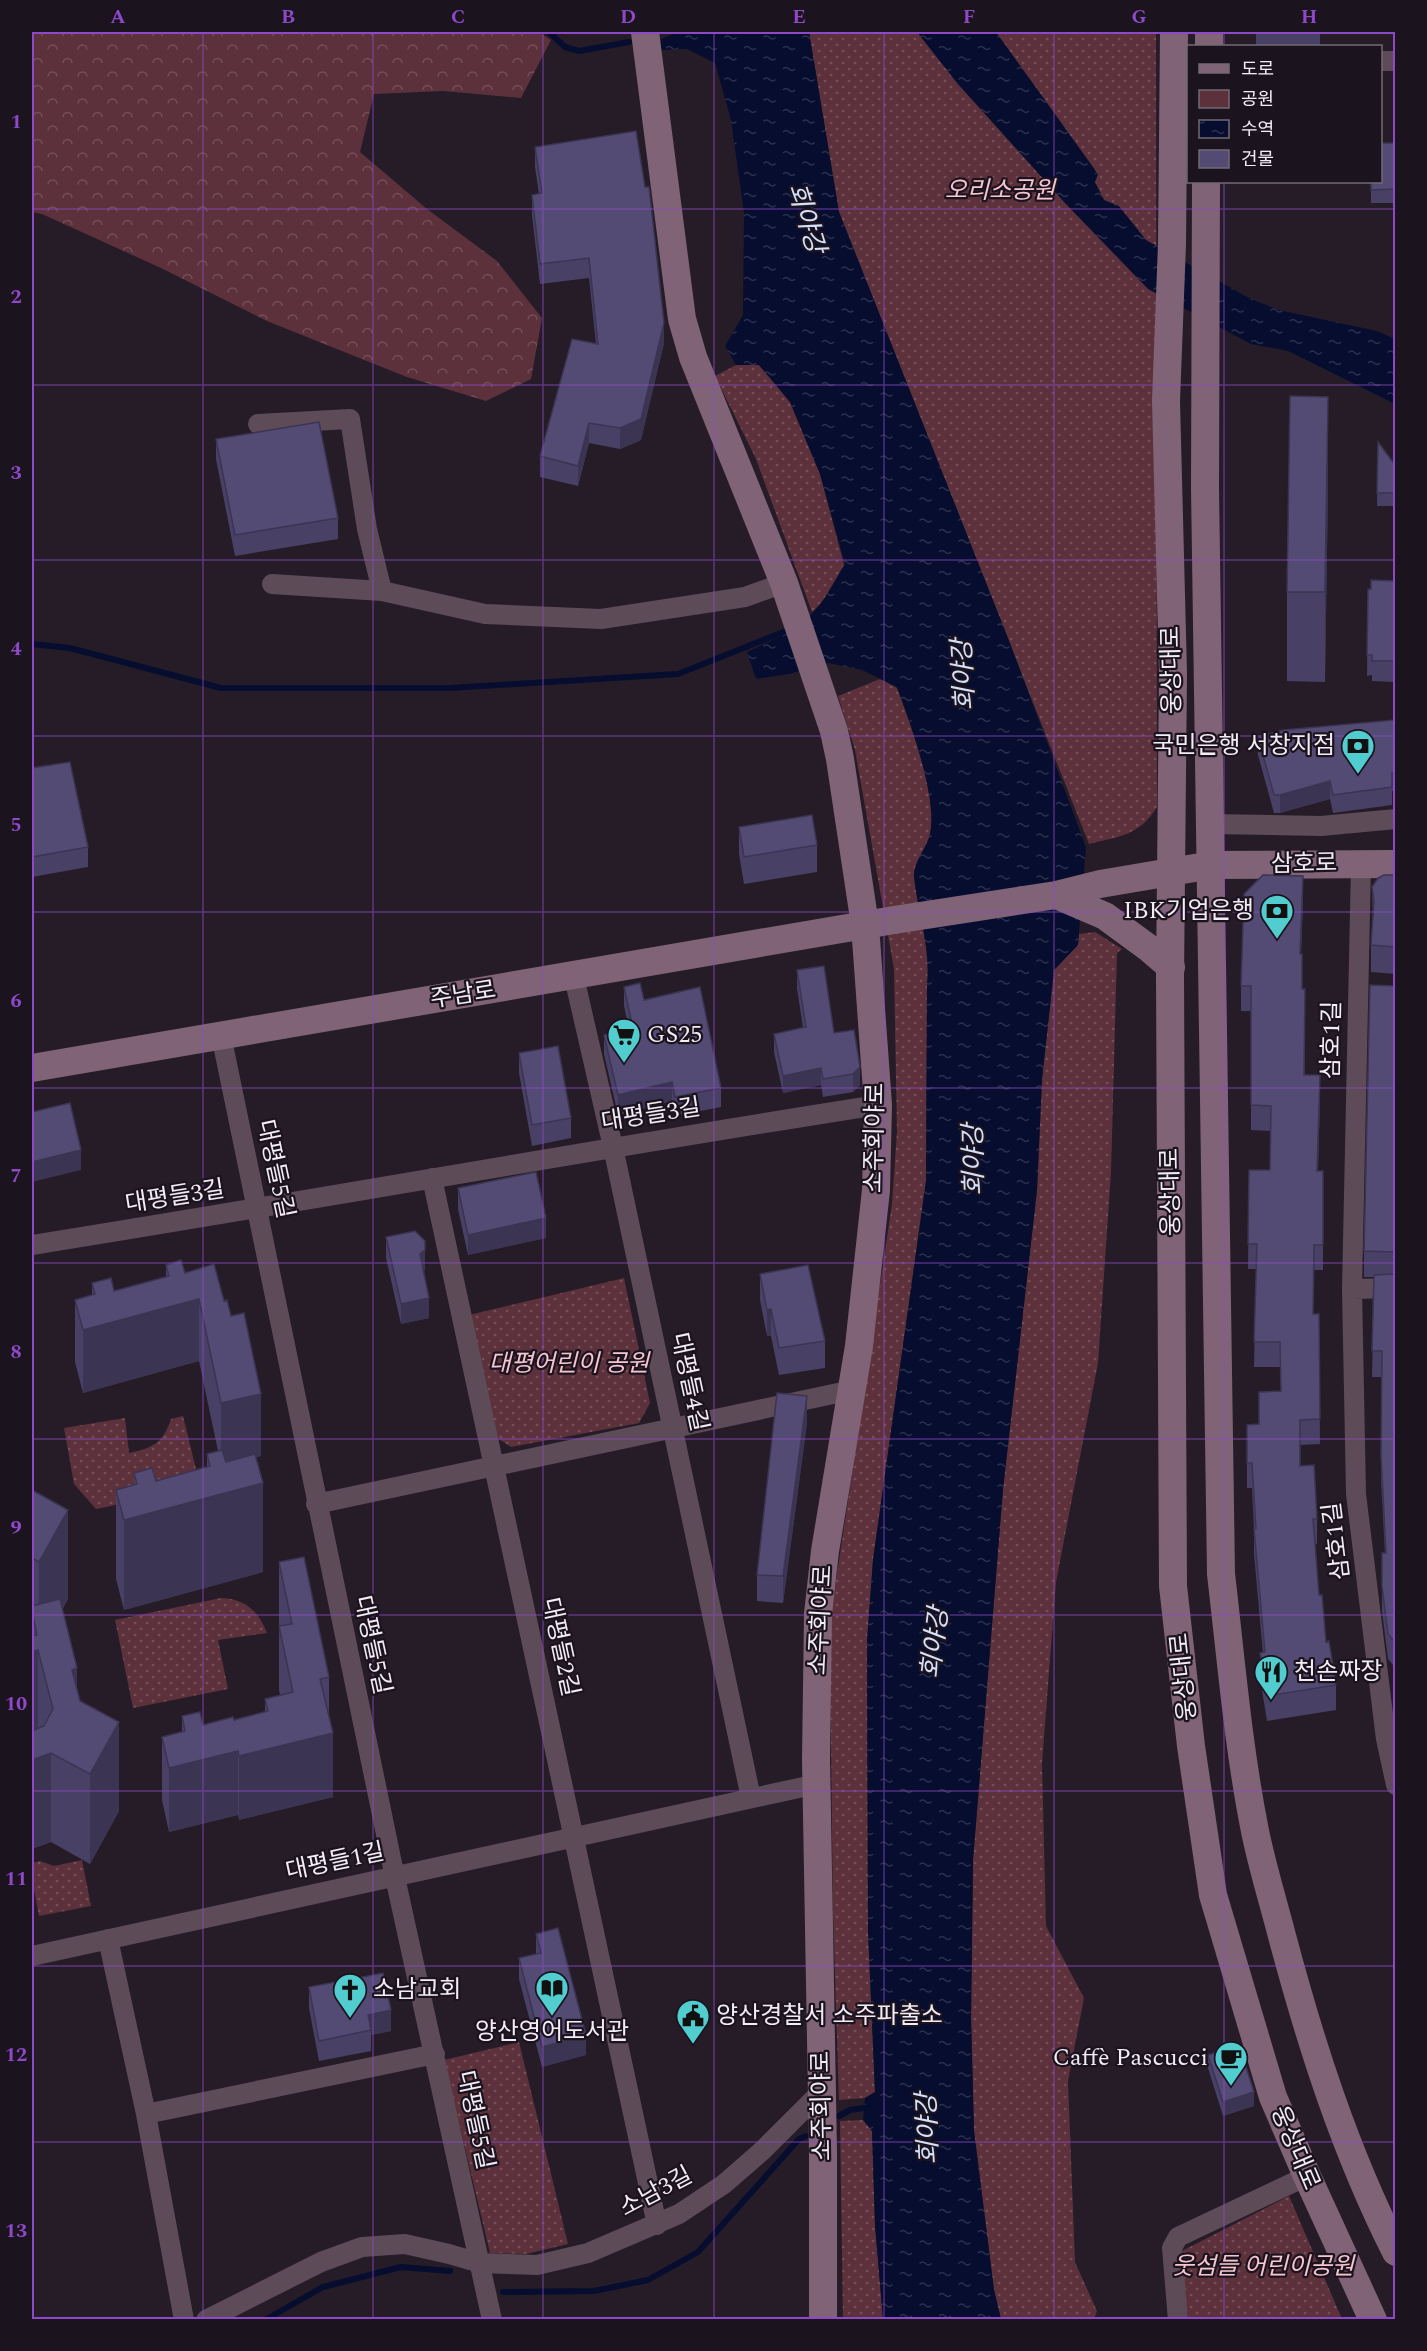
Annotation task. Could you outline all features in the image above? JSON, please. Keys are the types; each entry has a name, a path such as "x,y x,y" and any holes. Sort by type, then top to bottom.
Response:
{"main road":[{"name":"소주회야로","path":"645,32 682,319 693,357 786,587 824,703 840,759 865,925 878,1105 876,1190 859,1346 825,1551 818,1614 817,1784 823,2319"},
{"name":"웅상대로","path":"1174,32 1172,244 1166,401 1173,673 1171,968 1173,1586 1213,1895 1273,2097 1373,2319"},
{"name":"웅상대로","path":"1206,183 1205,488 1221,1574 1237,1720 1255,1831 1307,2027 1342,2133 1395,2252"},
{"name":"삼호로","path":"1056,895 1100,884 1212,865 1395,864"},
{"name":"주남로","path":"32,1068 894,920 1056,895"},
{"path":"1056,895 1105,916 1150,949 1171,968"}],"street":[{"path":"258,424 350,419 367,529 382,591"},
{"path":"272,584 382,591 485,614 601,620 745,597 786,587"},
{"path":"1210,824 1322,826 1395,819"},
{"name":"삼호1길","path":"1361,864 1352,1289 1356,1494 1386,1739 1395,1785"},
{"name":"대평들4길","path":"573,976 614,1147 751,1798"},
{"name":"대평들5길","path":"221,1035 394,1875 480,2263"},
{"name":"대평들3길","path":"32,1245 878,1105"},
{"path":"432,1178 496,1466"},
{"path":"1352,1289 1395,1288"},
{"path":"316,1504 852,1390"},
{"name":"대평들2길","path":"496,1466 573,1838"},
{"name":"대평들1길","path":"32,1956 817,1784"},
{"path":"573,1838 657,2225"},
{"path":"108,1939 147,2114 184,2319"},
{"path":"147,2114 435,2054"},
{"name":"소남3길","path":"206,2319 321,2262 362,2247 405,2244 480,2263 537,2265 588,2253 679,2214 724,2184 763,2150 822,2091"},
{"path":"1178,2319 1172,2248 1178,2237 1307,2176"},
{"path":"480,2263 492,2319"}],"green space":[{"path":"32,32 538,32 551,40 521,98 443,91 374,94 360,152 427,209 497,261 542,318 531,379 486,401 407,377 267,321 161,268 42,214 32,212"},
{"name":"오리소공원","path":"809,32 1156,32 1157,807 1143,824 1128,833 1089,844 839,212"},
{"path":"736,365 759,365 790,402 820,474 844,565 823,601 812,612 756,459 715,376"},
{"path":"880,679 897,688 921,760 930,801 930,834 914,872 928,971 926,1181 873,1560 867,1641 868,1930 875,2092 865,2098 839,2100 833,1914 830,1656 832,1608 892,1204 897,1131 894,969 855,750 838,696"},
{"path":"1095,932 1122,949 1117,953 1111,1172 1098,1363 1056,1582 1042,1763 1046,1926 1084,1998 1068,2081 1075,2262 1097,2311 1094,2319 1001,2320 994,2290 974,2131 971,2017 973,1860 1003,1489 1037,1190 1042,1079 1054,970 1078,945 1079,934"},
{"name":"대평어린이 공원","path":"624,1278 650,1403 639,1423 511,1447 497,1438 469,1315"},
{"path":"183,1416 197,1473 187,1490 96,1509 74,1484 64,1428 125,1418 129,1453 145,1449 156,1443 161,1439 171,1419"},
{"path":"221,1598 237,1601 250,1608 260,1618 267,1633 218,1640 228,1689 133,1708 115,1620"},
{"path":"82,1860 91,1906 39,1916 32,1879 32,1863 40,1861 54,1866"},
{"path":"519,2042 568,2244 526,2254 490,2253 444,2060"},
{"path":"863,2120 872,2131 875,2225 883,2319 843,2319 840,2121"},
{"name":"웃섬들 어린이공원","path":"1289,2196 1342,2319 1188,2319 1180,2252"}],"water":[{"name":"회야강","path":"678,32 809,32 839,212 1010,643 1086,847 1078,945 1054,970 1042,1079 1037,1190 1003,1489 973,1860 971,2017 974,2131 994,2290 1001,2319 883,2319 875,2225 872,2131 863,2120 865,2098 875,2092 868,1930 867,1641 873,1560 926,1181 928,971 914,871 930,834 930,801 921,760 897,687 862,670 828,663 789,674 756,679 747,652 787,633 808,618 824,599 845,564 820,474 790,402 759,365 736,365 725,346 743,315 744,213 731,120 715,63 687,49 660,50 661,39"},
{"path":"917,32 996,32 1098,174 1095,182 1104,200 1119,206 1146,240 1249,298 1279,310 1377,331 1395,339 1395,404 1288,351 1251,344 1148,289 1064,202 957,83"}],"building":[{"path":"636,131 645,187 649,187 664,323 641,419 620,428 589,423 578,466 540,456 572,339 598,344 589,258 540,264 532,195 542,193 535,147"},
{"path":"1382,143 1395,143 1395,189 1371,190 1371,183 1382,183"},
{"path":"1290,396 1328,397 1325,592 1287,592"},
{"path":"319,422 338,518 235,535 216,439"},
{"path":"1378,442 1395,465 1395,493 1377,493"},
{"path":"1371,580 1395,581 1394,661 1372,661 1372,655 1367,655 1368,589 1371,589"},
{"path":"1395,720 1395,773 1392,773 1392,787 1333,795 1330,781 1274,795 1258,737 1283,730"},
{"path":"70,762 88,847 32,857 32,768"},
{"path":"812,815 817,845 744,857 739,827"},
{"path":"1263,875 1303,876 1300,954 1302,954 1302,989 1305,989 1304,1075 1320,1075 1317,1171 1323,1171 1323,1245 1314,1245 1313,1314 1319,1314 1320,1419 1300,1420 1300,1466 1314,1465 1317,1519 1313,1519 1319,1595 1322,1595 1326,1642 1329,1641 1336,1685 1267,1696 1260,1653 1265,1652 1254,1529 1256,1529 1252,1463 1247,1463 1247,1425 1259,1424 1259,1392 1281,1391 1280,1342 1254,1342 1257,1244 1248,1244 1249,1170 1270,1170 1271,1106 1251,1105 1251,986 1241,986 1244,894"},
{"path":"1384,875 1395,875 1395,947 1371,945 1374,901 1372,887 1378,878"},
{"path":"824,966 834,1033 854,1030 860,1067 853,1074 823,1079 821,1068 783,1076 774,1034 806,1027 797,970"},
{"path":"640,983 644,1000 700,987 721,1088 675,1097 672,1082 618,1095 604,1035 633,1028 624,987"},
{"path":"1370,985 1395,986 1395,1252 1364,1251"},
{"path":"558,1046 571,1118 532,1125 519,1053"},
{"path":"70,1103 81,1150 32,1162 32,1112"},
{"path":"536,1172 546,1218 468,1235 458,1188"},
{"path":"415,1231 425,1241 425,1250 420,1254 429,1298 401,1304 386,1237"},
{"path":"181,1260 185,1273 214,1264 224,1301 227,1300 231,1316 244,1313 261,1394 221,1403 199,1299 83,1330 75,1300 95,1294 92,1283 111,1278 114,1291 169,1276 166,1265"},
{"path":"808,1265 825,1341 779,1348 771,1309 767,1310 760,1274"},
{"path":"1395,1274 1395,1640 1393,1640 1388,1634 1382,1586 1382,1553 1386,1553 1381,1455 1382,1351 1372,1351 1374,1275"},
{"path":"777,1393 807,1396 783,1576 757,1575"},
{"path":"222,1450 226,1462 255,1454 263,1483 124,1520 116,1490 137,1484 134,1473 152,1468 156,1481 210,1466 207,1454"},
{"path":"32,1490 68,1510 39,1562 32,1558"},
{"path":"304,1557 329,1677 320,1679 333,1733 239,1756 238,1751 169,1768 162,1737 185,1731 182,1716 200,1712 203,1725 233,1717 234,1720 268,1711 265,1699 293,1692 279,1626 292,1624 279,1562"},
{"path":"60,1599 77,1668 72,1670 80,1701 119,1722 90,1774 51,1753 32,1760 32,1731 44,1726 53,1709 38,1650 32,1652 32,1636 37,1635 32,1606"},
{"name":"양산영어도서관","path":"558,1928 586,2035 542,2047 519,1958 541,1953 536,1934"},
{"path":"383,1973 391,2010 368,2015 371,2030 319,2041 309,1987"},
{"name":"Caffè Pascucci","path":"1239,2045 1254,2092 1223,2102 1208,2055"}],"waterway":[{"path":"549,32 565,47 579,51 629,42"},
{"path":"32,644 70,648 221,688 450,688 678,674 791,629"},
{"path":"839,2116 850,2110 870,2107"},
{"path":"503,2292 594,2291 648,2280 698,2252 799,2139 806,2136"},
{"path":"265,2320 323,2287 401,2267 450,2271"}],"place":[{"name":"국민은행 서창지점","path":"1358,775"},
{"name":"IBK기업은행","path":"1277,940"},
{"name":"GS25","path":"624,1064"},
{"name":"천손짜장","path":"1271,1701"},
{"name":"양산영어도서관","path":"552,2017"},
{"name":"소남교회","path":"350,2019"},
{"name":"양산경찰서 소주파출소","path":"693,2045"},
{"name":"Caffè Pascucci","path":"1231,2087"}]}
